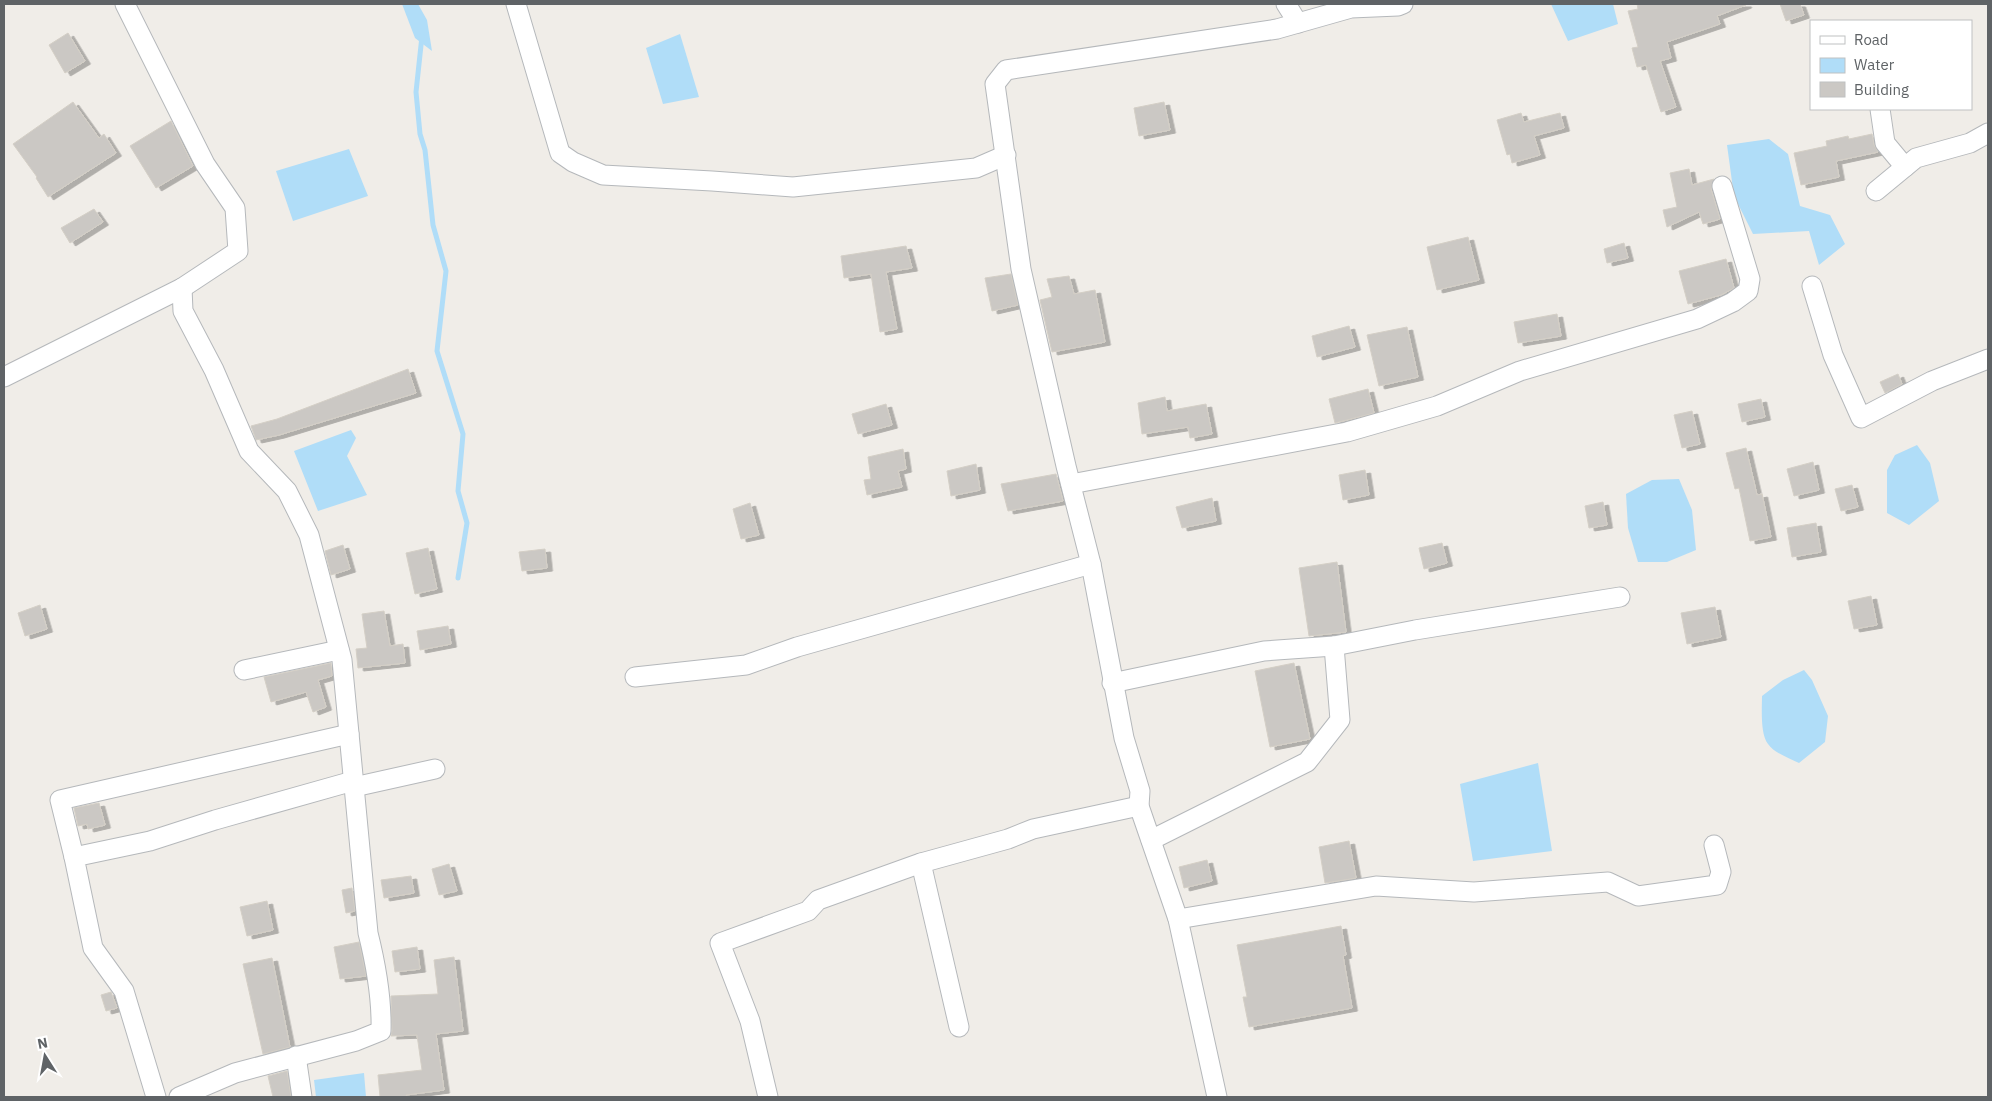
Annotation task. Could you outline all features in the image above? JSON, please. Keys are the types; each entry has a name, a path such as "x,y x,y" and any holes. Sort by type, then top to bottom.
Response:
{"street":[{"path":"4,377 182,288 238,251 235,208 205,164 125,4"},
{"path":"516,4 560,153 573,162 603,175 793,188 976,168 1006,155"},
{"path":"1286,4 1298,23"},
{"path":"1218,1097 1178,920 1139,806 1140,791 1124,738 1112,683 1092,564 1071,484 1021,270 995,84 1006,70 1277,29 1351,8 1398,6 1403,4"},
{"path":"1880,110 1885,144 1905,167"},
{"path":"1876,191 1916,158 1970,143 1988,133"},
{"path":"1071,484 1347,432 1437,406 1520,371 1698,319 1733,302 1748,291 1750,278 1722,186"},
{"path":"1812,286 1833,355 1861,418 1932,381 1988,359"},
{"path":"179,1097 235,1073 356,1040 381,1030 381,1010 376,965 368,932 342,660 309,535 287,491 249,451 214,370 184,311 182,288"},
{"path":"635,678 746,665 797,647 1092,564"},
{"path":"1112,683 1264,651 1334,646 1416,630 1620,597"},
{"path":"1151,840 1307,762 1340,720 1334,646"},
{"path":"244,670 339,650"},
{"path":"156,1097 124,991 93,948 60,800 349,734"},
{"path":"74,857 150,841 215,820 354,784 435,769"},
{"path":"768,1097 750,1021 720,942 808,911 818,900 921,863 1008,839 1033,830 1139,806"},
{"path":"1178,920 1376,886 1474,892 1608,882 1638,896 1717,885 1721,872 1714,844"},
{"path":"921,863 959,1027"},
{"path":"296,1056 302,1097"}],"water":[{"path":"402,4 418,4 427,20 432,51 415,38"},
{"path":"1551,4 1613,4 1618,24 1568,41"},
{"path":"680,34 699,97 663,104 646,48"},
{"path":"1769,139 1788,154 1800,206 1830,215 1845,244 1819,265 1809,231 1753,234 1734,196 1727,145"},
{"path":"349,149 368,196 293,221 276,171"},
{"path":"351,430 356,438 347,456 367,495 318,511 294,451"},
{"path":"1917,445 1930,463 1939,501 1909,525 1887,513 1887,470 1895,455"},
{"path":"1679,479 1692,510 1696,550 1667,562 1638,562 1628,528 1626,494 1652,480"},
{"path":"1804,670 1812,680 1828,716 1825,742 1799,763 1774,750 1765,740 1762,721 1762,696 1783,680"},
{"path":"1538,763 1552,851 1473,861 1460,784"},
{"path":"364,1073 366,1097 316,1097 314,1080"}],"building":[{"path":"1637,4 1746,4 1717,16 1720,24 1667,42 1671,58 1660,61 1676,107 1661,112 1646,65 1637,67 1632,48 1638,47 1628,11 1638,9"},
{"path":"1780,4 1800,4 1804,15 1786,21"},
{"path":"68,33 85,61 65,73 49,45"},
{"path":"73,102 99,138 104,134 116,153 48,197 37,177 13,144"},
{"path":"1164,102 1170,130 1139,136 1134,108"},
{"path":"1521,113 1524,122 1560,113 1564,128 1534,136 1540,155 1512,163 1510,154 1507,155 1497,120"},
{"path":"171,121 193,166 156,188 130,146"},
{"path":"1872,134 1874,145 1878,152 1836,161 1839,177 1801,185 1794,153 1827,146 1826,141 1848,136 1849,139"},
{"path":"1689,169 1692,185 1714,179 1711,189 1720,219 1703,224 1699,212 1667,227 1663,210 1677,207 1670,173"},
{"path":"94,209 103,222 70,243 61,228"},
{"path":"1468,237 1479,280 1437,290 1427,247"},
{"path":"1624,243 1628,258 1607,263 1604,249"},
{"path":"906,246 912,268 886,272 897,329 880,332 871,274 844,278 841,256"},
{"path":"1726,259 1734,288 1721,295 1688,304 1679,271"},
{"path":"1011,274 1018,305 992,311 985,278"},
{"path":"1069,276 1074,294 1095,290 1105,342 1052,352 1040,300 1052,297 1047,279"},
{"path":"1557,314 1561,336 1518,343 1514,322"},
{"path":"1349,326 1355,347 1317,357 1312,336"},
{"path":"1407,327 1418,377 1379,386 1367,335"},
{"path":"408,369 416,393 279,435 256,440 251,426 277,419"},
{"path":"1898,374 1902,384 1885,393 1880,382"},
{"path":"1368,389 1374,413 1335,423 1329,399"},
{"path":"1165,397 1167,411 1206,404 1212,434 1190,438 1188,427 1142,434 1138,403"},
{"path":"1761,399 1765,417 1742,422 1738,404"},
{"path":"886,404 892,425 858,434 852,414"},
{"path":"1692,411 1700,444 1682,448 1674,415"},
{"path":"1746,448 1757,495 1762,494 1771,537 1750,541 1739,488 1735,489 1726,453"},
{"path":"903,449 906,469 898,471 902,487 867,495 864,480 871,479 868,457"},
{"path":"1813,462 1819,490 1794,496 1787,469"},
{"path":"976,464 980,490 951,496 947,471"},
{"path":"1365,470 1369,495 1343,500 1339,475"},
{"path":"1056,474 1063,501 1008,511 1001,484"},
{"path":"1852,485 1858,507 1841,511 1835,489"},
{"path":"1212,498 1216,521 1182,528 1176,507"},
{"path":"1603,502 1607,525 1589,528 1585,506"},
{"path":"750,503 759,535 741,539 733,509"},
{"path":"1816,523 1821,552 1792,557 1787,528"},
{"path":"1442,543 1447,563 1424,569 1419,548"},
{"path":"343,545 350,569 331,575 325,551"},
{"path":"428,548 437,589 415,594 406,553"},
{"path":"545,549 547,568 522,571 519,552"},
{"path":"1337,562 1346,632 1309,636 1299,568"},
{"path":"1871,596 1877,625 1854,629 1848,601"},
{"path":"40,605 47,629 25,636 18,613"},
{"path":"1715,607 1721,637 1687,644 1681,613"},
{"path":"384,611 390,646 403,644 405,663 358,668 356,649 367,648 362,614"},
{"path":"448,626 451,644 420,650 417,631"},
{"path":"331,663 332,676 318,680 326,707 313,712 306,692 271,702 264,677"},
{"path":"1294,663 1310,739 1270,747 1255,671"},
{"path":"99,803 105,825 88,829 87,824 78,826 74,808"},
{"path":"1349,841 1356,878 1325,883 1319,847"},
{"path":"1207,860 1212,881 1184,888 1179,867"},
{"path":"449,864 457,891 439,895 432,869"},
{"path":"411,876 414,893 384,898 381,880"},
{"path":"352,888 355,911 346,913 342,890"},
{"path":"267,901 273,930 247,936 240,907"},
{"path":"1341,926 1346,955 1343,956 1352,1008 1249,1027 1243,997 1247,997 1237,945"},
{"path":"359,942 366,976 340,979 334,947"},
{"path":"417,947 420,969 395,972 392,951"},
{"path":"454,957 463,1031 436,1034 444,1090 406,1095 407,1097 380,1097 378,1075 422,1070 417,1035 391,1036 391,996 438,994 434,960"},
{"path":"272,958 290,1047 263,1054 243,964"},
{"path":"111,992 117,1008 106,1011 101,995"},
{"path":"287,1071 291,1097 273,1097 268,1076"}],"waterway":[{"path":"422,36 416,92 420,134 425,150 433,225 446,271 437,351 463,434 458,491 467,523 458,578"}]}
